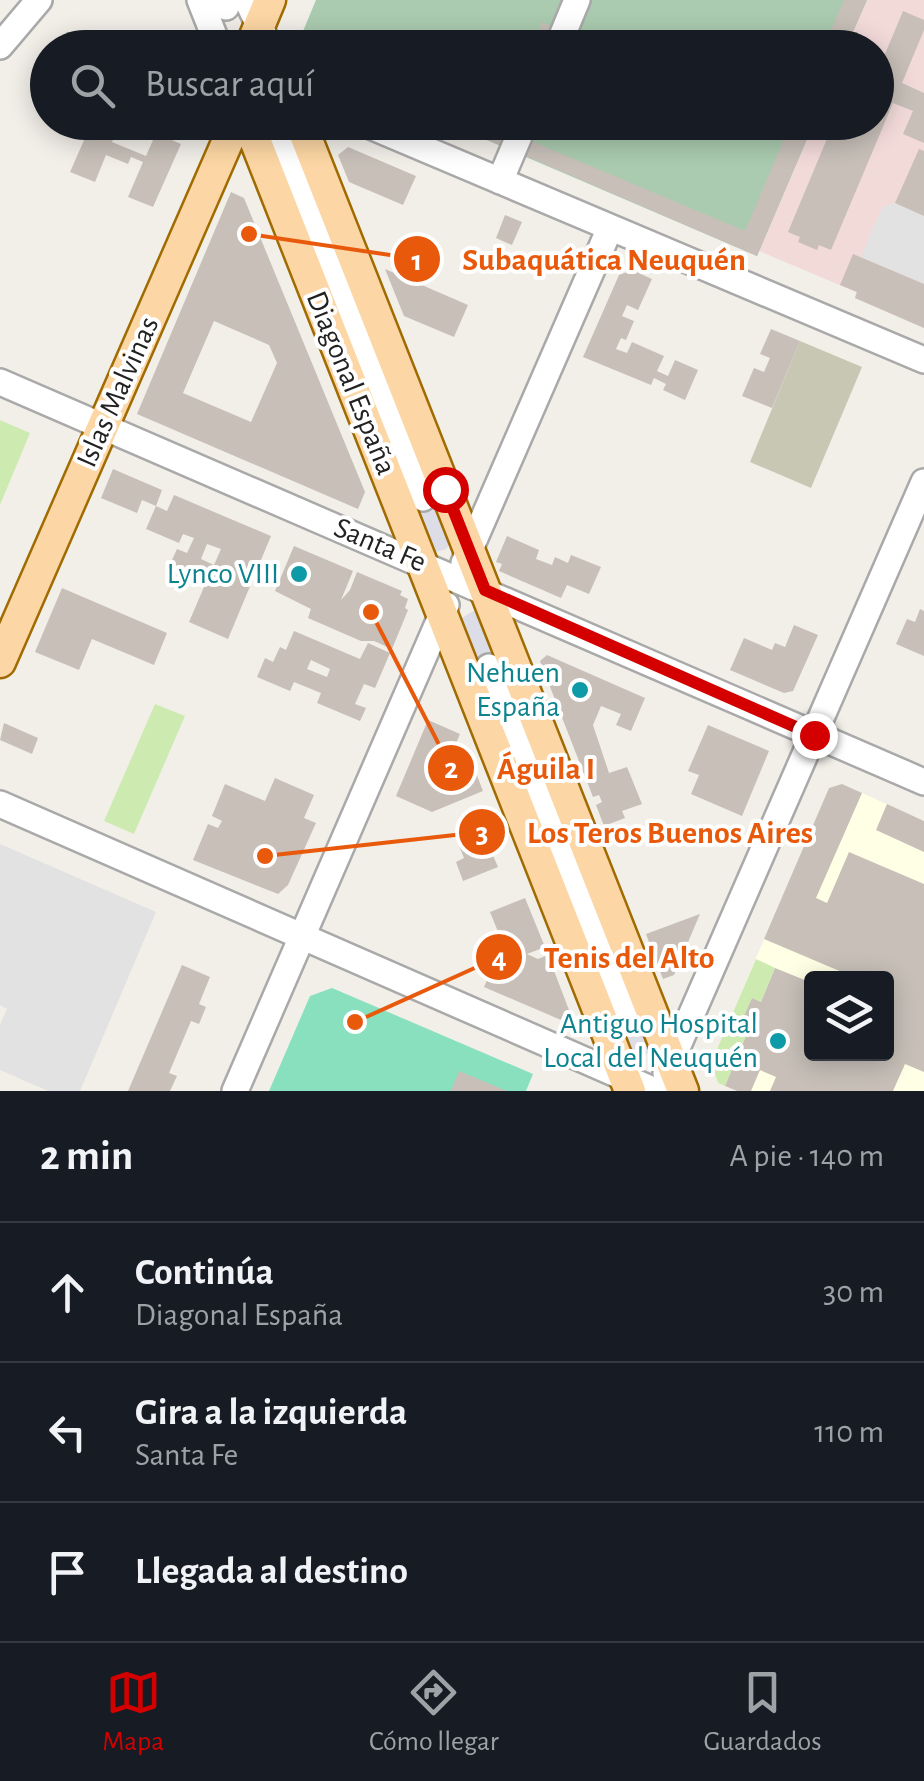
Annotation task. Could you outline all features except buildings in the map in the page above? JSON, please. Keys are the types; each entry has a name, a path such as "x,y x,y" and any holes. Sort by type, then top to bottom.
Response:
{"main road":[{"path":"253,22 276,28 287,0"},
{"name":"Islas Malvinas","path":"0,662 228,140"},
{"name":"Diagonal España","path":"260,140 280,171 426,505 471,573 522,683 625,1012 628,1084"},
{"name":"Diagonal España","path":"307,140 426,505 422,563 442,614 486,680 625,1012 671,1062 683,1091"},
{"path":"280,171 301,156 318,168"},
{"path":"486,680 505,672 522,683"}],"street":[{"path":"0,46 39,0"},
{"path":"200,0 212,30"},
{"path":"564,30 577,0"},
{"path":"276,140 280,171"},
{"path":"403,140 924,360"},
{"path":"500,182 518,140"},
{"path":"236,1091 442,614 471,573 610,228"},
{"name":"Santa Fe","path":"0,382 422,563 471,573 814,735 924,782"},
{"path":"0,804 628,1084 656,1091 924,482"}],"shaded area":[{"path":"316,0 867,0 854,30 304,30"},
{"path":"867,0 924,0 924,328 855,298 856,292 759,251 807,140 894,140 894,30 854,30"},
{"path":"487,140 807,140 757,256"},
{"path":"895,203 924,216 924,284 861,257 882,207"},
{"path":"800,341 862,367 811,488 750,462"},
{"path":"437,492 452,541 446,549 436,552 431,550 408,504"},
{"path":"478,612 504,661 475,674 460,619"},
{"path":"842,784 924,821 924,1091 737,1091 718,1083 711,1063 829,788"},
{"path":"0,844 156,912 80,1091 48,1091 0,1070 0,1025 7,1009 0,1005"},
{"path":"640,1005 652,1047 646,1055 636,1057 631,1056 611,1018"}],"green space":[{"path":"0,420 30,433 0,505"},
{"path":"155,704 185,716 134,834 104,821"},
{"path":"756,959 775,968 761,1002 752,998 741,1024 749,1029 725,1086 718,1083 711,1063"},
{"path":"332,988 533,1074 526,1091 269,1091 310,996"}],"place":[{"name":"Subaquática Neuquén","path":"249,234"},
{"name":"Lynco VIII","path":"299,574"},
{"name":"Águila I","path":"371,612"},
{"name":"Nehuen España","path":"580,690"},
{"name":"Los Teros Buenos Aires","path":"265,856"},
{"name":"Tenis del Alto","path":"355,1022"},
{"name":"Antiguo Hospital Local del Neuquén","path":"778,1041"}],"route":[{"path":"445,489 485,590 814,735"}]}
